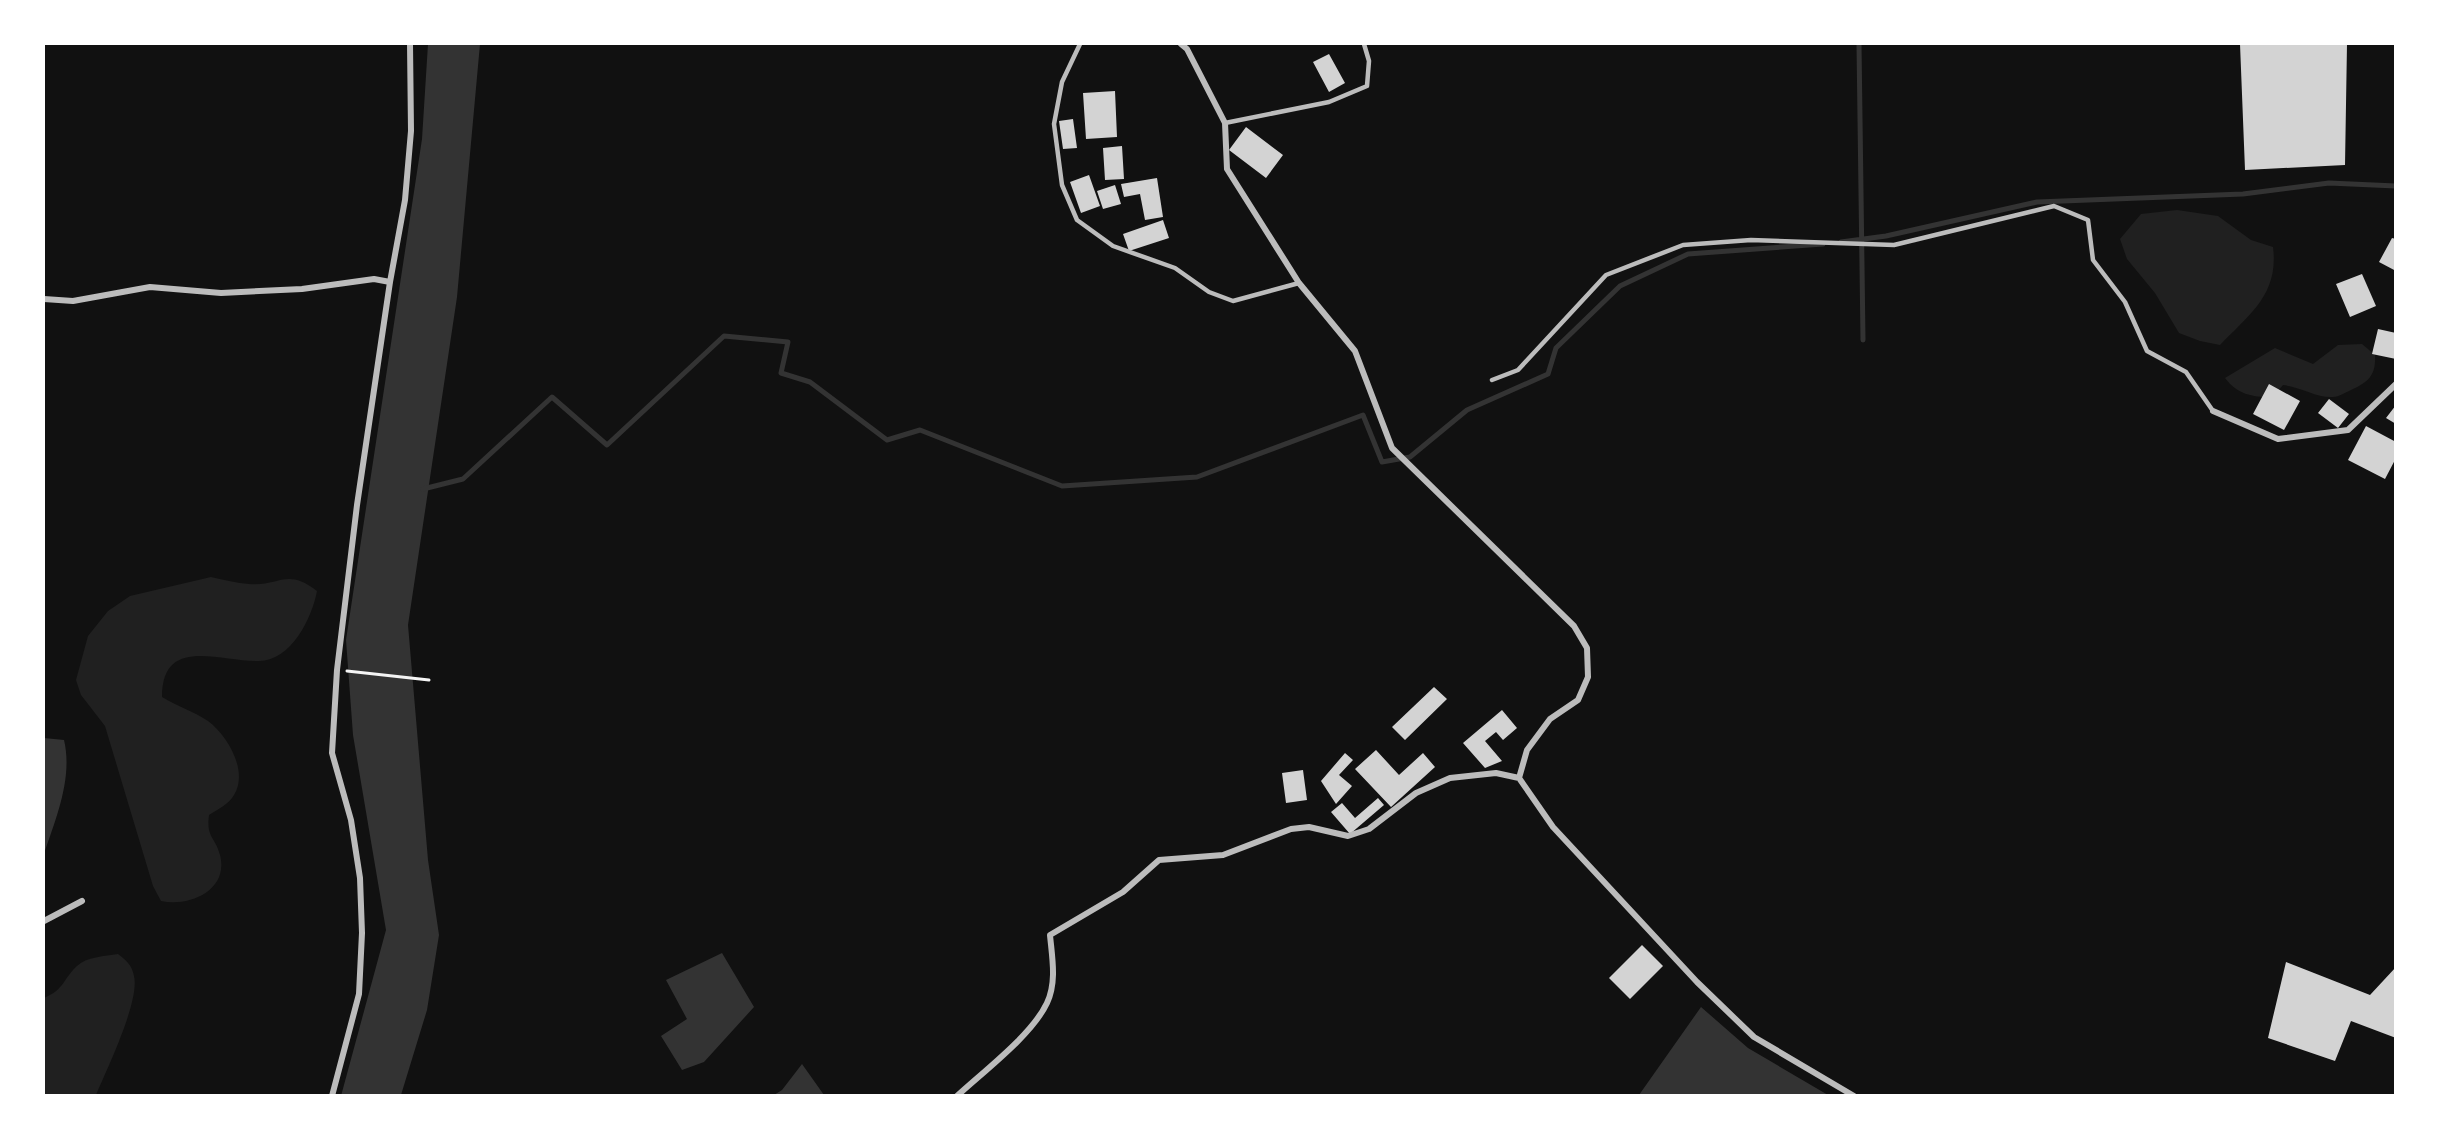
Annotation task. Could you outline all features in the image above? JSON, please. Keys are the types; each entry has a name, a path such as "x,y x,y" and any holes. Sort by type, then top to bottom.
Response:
{"street":[{"path":"332,1095 359,994 362,933 360,878 351,820 332,753 336,670 357,506 390,282 405,200 411,131 410,44"},
{"path":"1181,44 1187,49 1225,123 1227,169 1299,283 1355,351 1396,453 1574,626 1587,648 1588,677 1578,700 1550,719 1527,750 1519,778"},
{"path":"44,299 73,301 150,286 221,293 302,289 374,279 390,282"},
{"path":"2213,411 2278,439 2348,430 2396,384"},
{"path":"957,1095 1021,1037 1047,1003 1054,973 1050,935 1123,892 1159,860 1223,855 1291,829 1309,827 1348,836 1369,829 1416,793 1450,778 1496,773 1519,778 1553,827 1697,982 1754,1037 1854,1095"},
{"path":"44,921 82,901"}],"lane":[{"path":"1080,44 1062,82 1054,124 1062,185 1077,220 1113,246 1175,268 1209,292 1233,301 1299,283"},
{"path":"1225,123 1329,102 1367,86 1369,61 1364,44"},
{"path":"1492,380 1518,370 1606,274 1683,245 1762,240 1894,245 2054,206 2088,220 2093,260 2125,302 2147,351 2186,372 2213,411"}],"path":[{"path":"336,670 429,680"}],"shaded area":[{"path":"428,44 480,44 457,297 408,625 428,860 439,935 427,1010 401,1095 341,1096 386,930 353,735 346,640 422,139"},
{"path":"2177,210 2218,216 2251,240 2273,247 2274,263 2267,290 2252,313 2220,345 2179,333 2155,293 2127,259 2120,239 2141,214"},
{"path":"2362,344 2375,355 2373,373 2367,381 2335,397 2321,396 2283,385 2272,398 2246,394 2235,388 2225,378 2275,348 2313,364 2338,345"},
{"path":"211,577 249,584 298,580 317,591 305,625 290,646 281,654 259,661 196,656 182,659 172,665 165,678 162,697 202,717 215,727 234,754 239,775 238,786 232,798 209,815 210,833 220,855 219,878 213,887 195,898 184,901 161,901 153,886 105,726 81,695 76,680 88,636 108,611 130,596"},
{"path":"44,738 64,740 66,769 62,798 44,854"},
{"path":"722,953 754,1007 704,1062 682,1070 661,1036 687,1019 666,980"},
{"path":"118,954 132,969 135,987 128,1018 96,1095 44,1095 44,998 60,988 81,963 96,957"},
{"path":"1701,1007 1748,1048 1828,1095 1639,1095"},
{"path":"802,1064 824,1095 774,1095 782,1090"}],"building":[{"path":"2240,44 2347,44 2345,165 2245,170"},
{"path":"1329,54 1345,83 1329,92 1313,62"},
{"path":"1115,91 1117,137 1086,139 1083,93"},
{"path":"1073,119 1077,148 1063,149 1059,121"},
{"path":"1246,127 1283,155 1266,178 1229,150"},
{"path":"1122,146 1124,179 1105,180 1103,148"},
{"path":"1089,175 1100,206 1081,213 1070,182"},
{"path":"1157,178 1163,217 1145,220 1140,194 1124,197 1121,184"},
{"path":"1115,185 1121,204 1103,209 1097,191"},
{"path":"1163,220 1169,238 1129,251 1123,234"},
{"path":"2392,238 2396,239 2396,271 2379,262"},
{"path":"2362,274 2376,306 2350,317 2336,284"},
{"path":"2378,329 2396,333 2396,359 2372,354"},
{"path":"2269,384 2300,401 2284,430 2253,414"},
{"path":"2329,399 2349,414 2338,428 2318,413"},
{"path":"2396,405 2396,424 2386,418"},
{"path":"2366,426 2396,442 2396,458 2385,479 2348,460"},
{"path":"1434,687 1447,699 1405,740 1392,727"},
{"path":"1502,710 1517,728 1503,740 1496,732 1485,741 1502,761 1485,768 1463,743"},
{"path":"1376,750 1399,775 1423,753 1435,767 1391,807 1355,769"},
{"path":"1345,753 1353,760 1339,775 1352,786 1336,804 1321,781"},
{"path":"1303,770 1307,800 1286,803 1282,773"},
{"path":"1378,798 1384,805 1350,834 1331,812 1342,803 1355,818"},
{"path":"1642,945 1663,966 1630,999 1609,978"},
{"path":"2286,962 2370,995 2396,967 2396,1038 2351,1021 2335,1061 2268,1038"}],"waterway":[{"path":"1859,44 1863,340"},
{"path":"1841,242 1886,236 2037,202 2243,194 2329,183 2396,186"},
{"path":"423,489 463,479 552,397 607,445 724,336 788,342 781,373 810,382 887,440 920,430 1062,486 1197,477 1363,415 1382,462 1410,457 1467,410 1548,374 1556,348 1620,286 1688,254 1823,244"}]}
